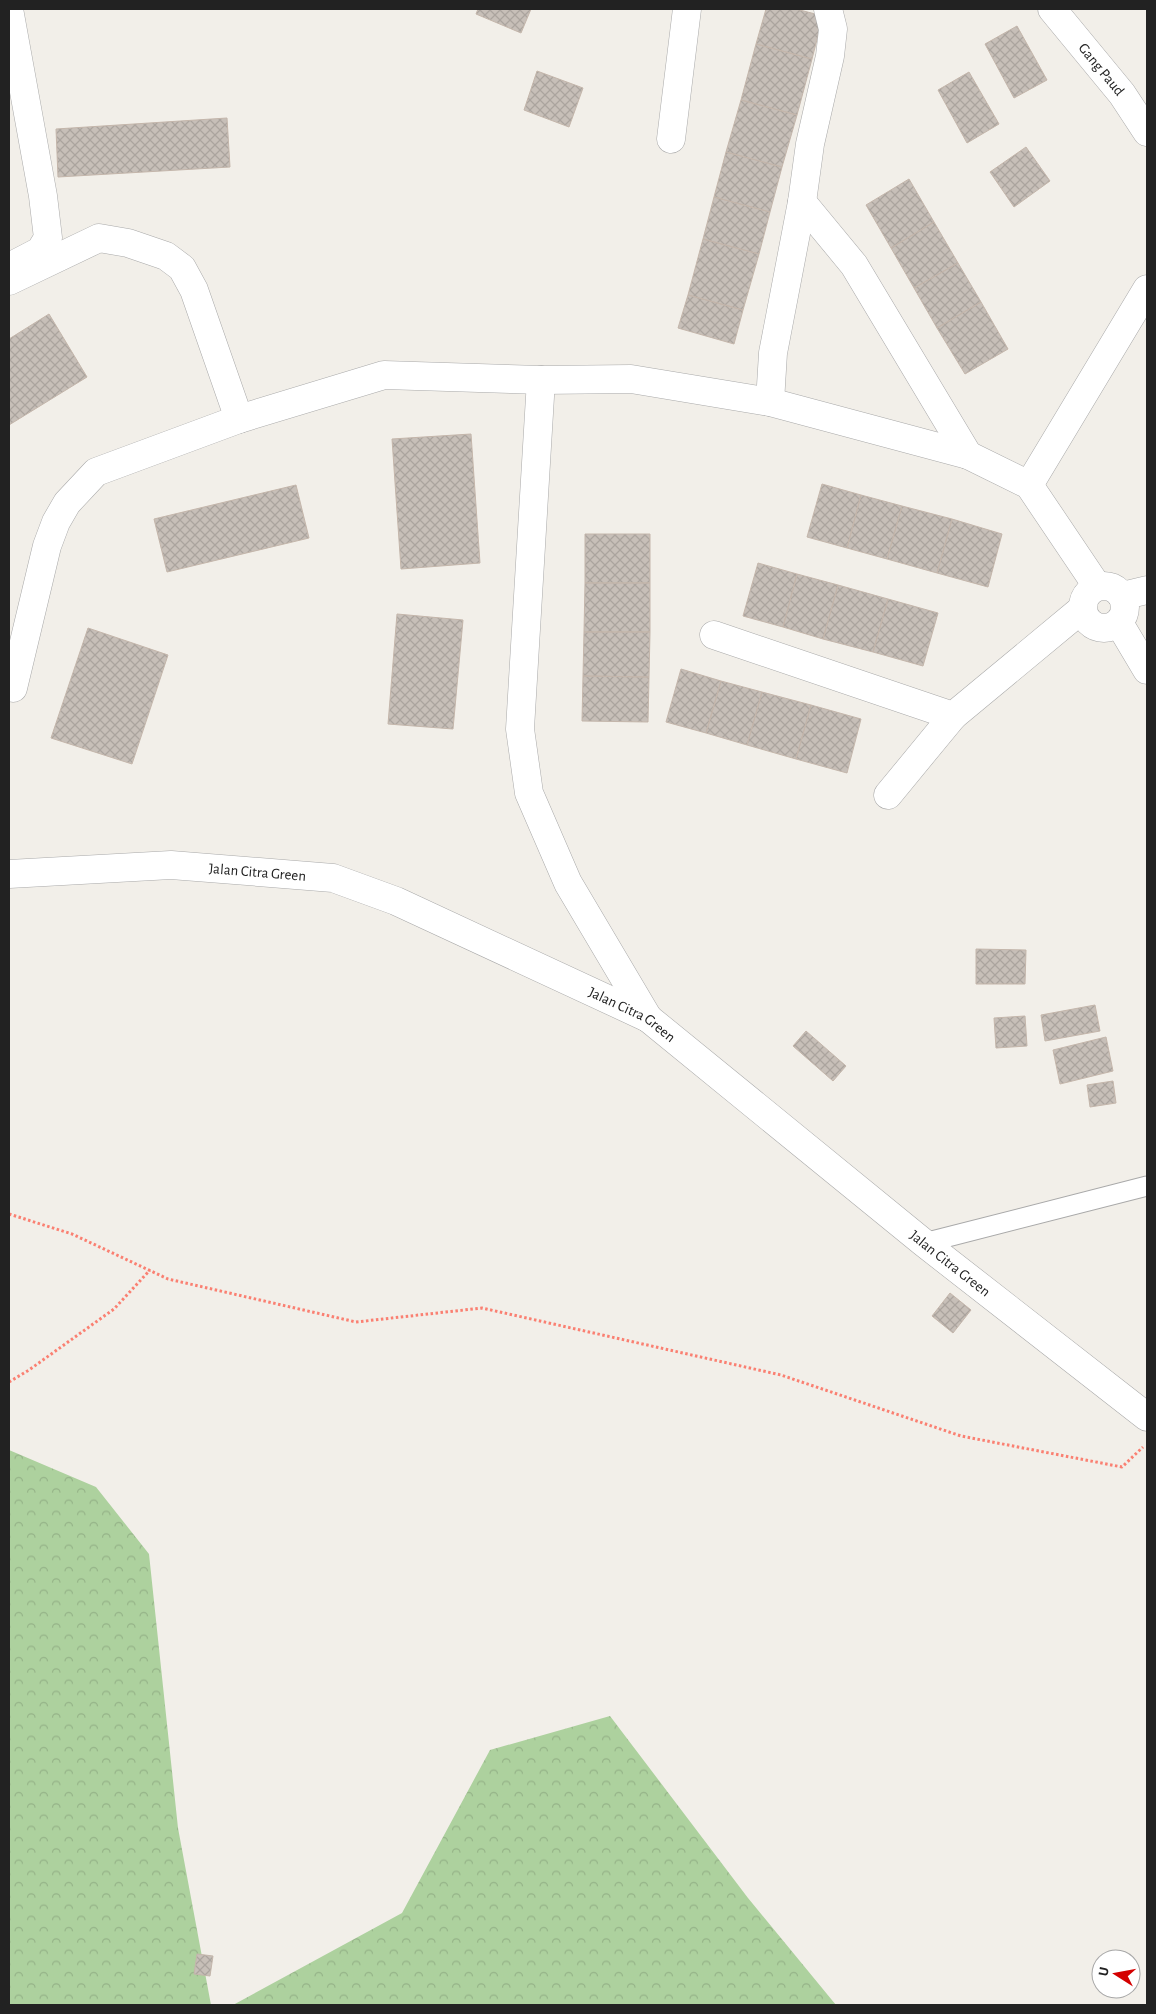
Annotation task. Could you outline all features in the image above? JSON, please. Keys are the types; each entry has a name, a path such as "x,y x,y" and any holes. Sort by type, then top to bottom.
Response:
{"street":[{"path":"9,9 43,196 48,238 40,250 9,266"},
{"path":"671,138 687,9"},
{"path":"770,402 773,353 802,202 810,144 830,56 833,29 828,9"},
{"name":"Gang Paud","path":"1052,9 1122,94 1147,132"},
{"path":"802,202 854,265 968,455"},
{"path":"9,280 99,238 128,244 166,256 182,268 194,290 239,419"},
{"path":"1028,485 1147,289"},
{"path":"13,688 47,546 56,522 68,503 96,472 239,419 384,375 540,380 631,379 770,402 968,455 1028,485 1097,586"},
{"path":"540,380 520,729 529,793 568,883 648,1018"},
{"path":"1097,586 1107,586 1135,593 1126,605 1124,615 1119,623 1110,628 1100,629 1092,625 1085,618 1082,609 1084,599 1089,591 1097,586"},
{"path":"888,795 953,716 1082,609"},
{"path":"1119,623 1147,670"},
{"path":"714,634 953,716"},
{"name":"Jalan Citra Green","path":"9,874 171,865 333,878 396,901 648,1018 924,1243 1147,1417"}],"lane":[{"path":"924,1243 1147,1186"}],"path":[{"path":"9,1214 72,1234 168,1279 356,1322 482,1308 782,1375 961,1436 1122,1468 1147,1443"},
{"path":"9,1382 29,1370 114,1309 150,1270"}],"green space":[{"path":"9,1450 96,1487 149,1554 178,1828 211,2005 9,2005"},
{"path":"610,1716 748,1898 836,2005 233,2005 402,1913 490,1750"}],"building":[{"path":"478,9 531,9 521,33 476,14"},
{"path":"766,9 796,9 823,16 812,59 756,44"},
{"path":"1017,26 1047,80 1014,98 985,44"},
{"path":"756,44 812,59 797,115 741,100"},
{"path":"537,71 583,88 569,127 524,110"},
{"path":"969,72 999,124 967,143 938,90"},
{"path":"741,100 797,115 782,167 726,152"},
{"path":"227,118 230,167 58,177 56,129"},
{"path":"1026,147 1050,181 1014,207 990,172"},
{"path":"726,152 782,167 770,212 714,197"},
{"path":"909,179 934,222 891,248 866,205"},
{"path":"714,197 770,212 759,254 703,239"},
{"path":"934,222 958,263 914,288 891,248"},
{"path":"703,239 759,254 743,310 688,295"},
{"path":"958,263 981,302 937,328 914,288"},
{"path":"688,295 743,310 734,344 678,328"},
{"path":"981,302 1008,349 965,374 937,328"},
{"path":"49,314 87,377 9,425 9,339"},
{"path":"471,434 480,563 401,569 392,439"},
{"path":"822,484 861,495 847,548 807,537"},
{"path":"296,485 309,538 167,572 154,519"},
{"path":"861,495 902,506 887,559 847,548"},
{"path":"902,506 952,519 937,573 887,559"},
{"path":"952,519 1002,534 988,587 937,573"},
{"path":"585,534 650,534 650,583 585,583"},
{"path":"758,563 797,574 783,627 743,616"},
{"path":"797,574 838,585 823,639 783,627"},
{"path":"585,583 650,583 650,632 584,632"},
{"path":"838,585 888,599 873,652 823,639"},
{"path":"888,599 938,613 923,666 873,652"},
{"path":"397,614 463,620 453,729 388,724"},
{"path":"88,628 168,655 132,764 51,738"},
{"path":"584,632 650,632 649,677 583,676"},
{"path":"681,669 721,681 706,733 666,722"},
{"path":"583,676 649,677 648,722 582,721"},
{"path":"721,681 762,692 747,745 706,733"},
{"path":"762,692 811,705 796,759 747,745"},
{"path":"811,705 861,719 847,773 796,759"},
{"path":"976,949 1026,950 1025,984 976,984"},
{"path":"1095,1005 1100,1031 1045,1041 1041,1015"},
{"path":"1025,1016 1027,1046 996,1048 994,1018"},
{"path":"806,1031 846,1066 833,1081 793,1046"},
{"path":"1106,1037 1113,1071 1060,1084 1053,1050"},
{"path":"1113,1081 1116,1103 1090,1107 1087,1085"},
{"path":"950,1293 971,1310 953,1333 932,1316"},
{"path":"197,1954 213,1956 210,1976 194,1974"}]}
